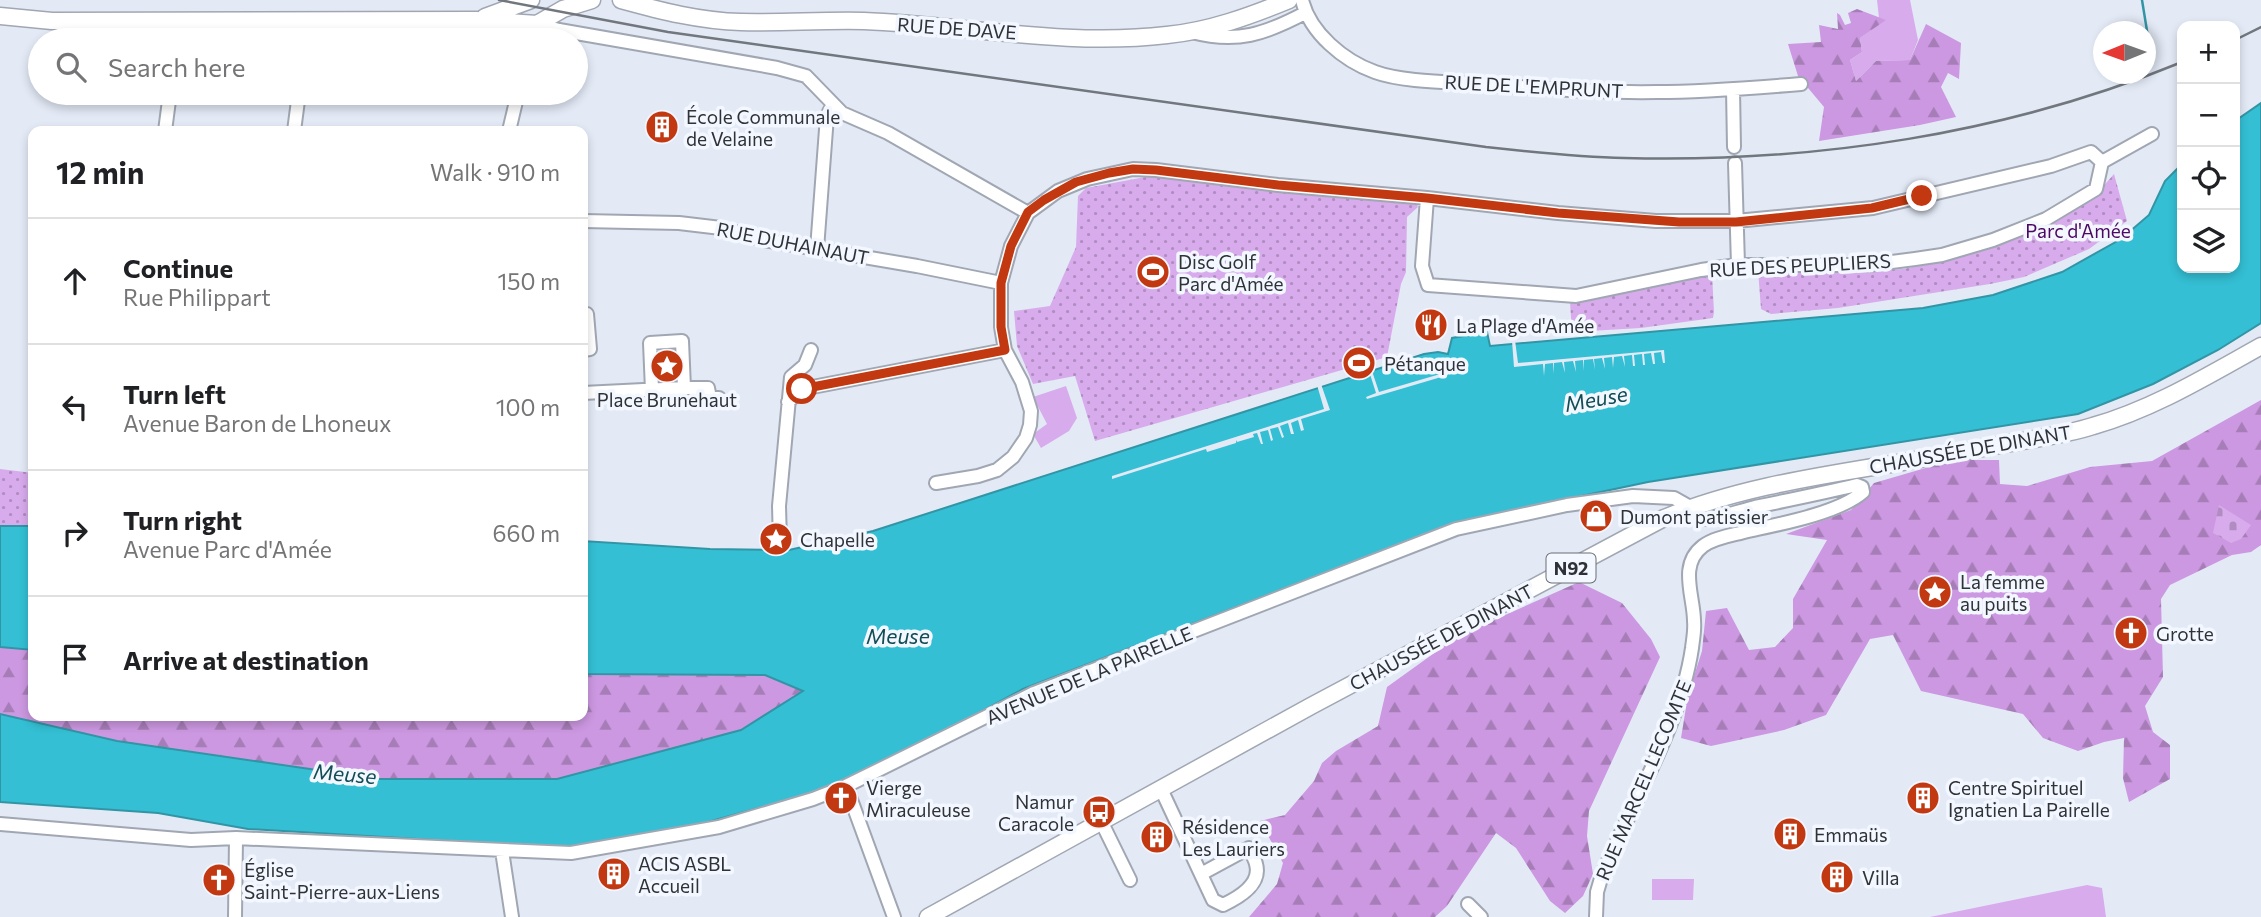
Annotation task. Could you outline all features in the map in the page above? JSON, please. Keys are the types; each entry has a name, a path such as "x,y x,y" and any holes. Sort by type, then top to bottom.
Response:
{"main road":[{"path":"475,20 533,0 533,15 537,24"},
{"path":"0,16 51,22 475,20 537,24 564,4 592,0"},
{"name":"RUE DE DAVE","path":"621,0 686,16 742,22 866,21 1128,38 1190,32 1218,26 1289,0"},
{"name":"CHAUSSÉE DE DINANT","path":"928,917 1437,638 1662,519 1737,494 1806,479 2041,438 2093,426 2130,414 2185,389 2261,346"}],"street":[{"path":"1190,32 1213,38 1260,34 1275,29 1304,7"},
{"name":"RUE DE L'EMPRUNT","path":"1304,7 1335,48 1350,60 1379,73 1426,80 1566,90 1657,92 1801,84"},
{"path":"307,28 308,20"},
{"path":"178,28 179,21"},
{"path":"536,28 537,24 552,28"},
{"path":"588,35 777,68 806,76 842,113 888,133 1028,212"},
{"path":"1733,89 1734,147"},
{"path":"817,249 827,116 833,104"},
{"path":"166,126 168,105"},
{"path":"295,126 297,105"},
{"path":"510,126 515,105"},
{"path":"936,483 997,470 1013,457 1026,438 1031,411 1022,382 1005,350 1001,327 1001,283 1011,246 1028,212 1076,182 1133,169 1156,170 1558,213 1656,221 1736,222 1872,208 2051,166 2091,152 2102,162 2151,134"},
{"name":"RUE DES PEUPLIERS","path":"1427,198 1422,266 1429,285 1576,296 1738,265 1868,264 1942,255 1993,240 2046,219 2095,189 2102,162"},
{"path":"1735,163 1738,265"},
{"name":"RUE DUHAINAUT","path":"588,220 679,223 721,228 764,240 1001,283"},
{"path":"588,326 588,349"},
{"path":"653,390 650,343 682,341 684,388"},
{"path":"788,402 802,389 1005,350"},
{"path":"802,389 805,365 811,351"},
{"path":"780,542 779,506 791,377 805,365"},
{"path":"588,393 708,388 710,398 719,398"},
{"name":"RUE MARCEL LECOMTE","path":"1596,917 1597,892 1602,875 1686,682 1695,621 1688,579 1691,563 1701,547 1713,541 1848,503 1864,492 1863,487 1857,485 1733,512 1710,520 1696,519 1690,508"},
{"name":"AVENUE DE LA PAIRELLE","path":"0,824 165,839 236,838 571,853 650,841 719,827 813,799 846,786 1034,693 1456,529 1567,505 1633,496 1674,498 1690,508"},
{"path":"846,786 894,917"},
{"path":"1161,789 1213,900 1223,905 1242,896 1254,881 1258,866 1249,848 1201,874"},
{"path":"1101,821 1130,880"},
{"path":"235,917 236,838"},
{"path":"502,851 512,917"},
{"path":"1468,904 1481,917"}],"green space":[{"path":"1877,0 1910,0 1918,40 1910,60 1876,61 1856,81 1850,60 1862,52 1860,38 1885,20 1879,18"},
{"path":"1857,9 1886,20 1860,38 1862,52 1850,60 1856,81 1876,61 1910,60 1926,24 1961,43 1959,79 1948,73 1941,87 1956,117 1819,141 1824,107 1798,76 1788,44 1821,42 1819,25 1838,29 1837,13 1845,25 1851,23 1848,13"},
{"name":"Parc d'Amée","path":"2114,174 2127,221 2089,249 2024,277 1838,308 1771,314 1761,309 1758,270 1903,269 1951,259 2051,220 2099,191"},
{"path":"1156,175 1385,202 1416,203 1418,207 1407,217 1406,272 1401,284 1387,357 1095,441 1075,376 1033,384 1017,346 1014,311 1050,306 1076,247 1078,196 1086,188"},
{"path":"1712,274 1713,318 1641,328 1572,332 1570,302"},
{"path":"1066,386 1077,418 1069,431 1041,448 1033,434 1047,424 1033,397"},
{"path":"2261,400 2261,545 2251,552 2232,555 2170,585 2161,599 2163,677 2145,706 2153,732 2170,745 2170,779 2129,802 2123,778 2124,738 2078,751 2043,738 2023,714 1921,691 1893,635 1870,639 1826,715 1784,730 1711,746 1681,738 1688,695 1702,651 1706,611 1727,608 1749,650 1775,647 1793,628 1793,599 1827,540 1786,534 1851,510 1874,483 1953,460 1999,460 2000,484 2027,486 2090,467 2152,461"},
{"path":"0,469 28,472 28,526 0,526"},
{"path":"2219,505 2251,525 2241,539 2231,543 2213,533"},
{"path":"1579,582 1622,603 1651,639 1660,657 1589,811 1587,836 1593,874 1583,896 1565,913 1550,901 1516,848 1496,833 1447,906 1435,917 1249,917 1277,884 1283,863 1260,821 1285,815 1314,781 1322,763 1336,751 1378,726 1387,687 1458,636"},
{"path":"0,647 28,650 28,720 0,714"},
{"path":"588,674 766,675 804,691 741,730 557,779 379,779 117,741 30,721 588,721"},
{"path":"1652,879 1694,879 1693,900 1652,900"},
{"path":"2087,885 2102,888 2106,917 1930,917"}],"water":[{"name":"Meuse","path":"2261,103 2261,323 2218,350 2153,384 2078,414 1648,482 1458,522 1023,689 869,772 810,794 708,822 571,848 248,829 158,813 0,802 0,714 117,741 379,779 557,779 741,730 803,691 765,675 588,674 588,541 710,549 789,550 873,531 1424,354 1448,354 1452,338 1487,332 1490,346 1923,308 1993,295 2062,272 2121,239 2149,215 2165,181 2177,169 2177,273 2240,273 2240,118"},
{"path":"0,526 28,526 28,650 0,647"}],"pier":[{"path":"1515,340 1518,363 1664,350 1665,363 1661,352 1654,353 1653,364 1651,353 1644,354 1645,365 1642,354 1634,355 1635,366 1632,355 1624,356 1625,367 1622,356 1614,357 1613,368 1612,357 1604,358 1605,369 1602,358 1594,359 1595,370 1593,359 1584,360 1584,371 1583,360 1575,361 1576,372 1573,361 1564,362 1565,373 1562,362 1554,363 1554,374 1553,363 1545,364 1544,376 1543,364 1514,367 1512,341"},
{"path":"1369,371 1372,371 1379,392 1447,372 1448,375 1367,399 1366,397 1376,393"},
{"path":"1321,384 1330,410 1301,419 1304,430 1301,431 1298,420 1291,423 1294,434 1291,434 1288,423 1280,426 1284,437 1282,438 1278,427 1270,429 1271,441 1268,430 1260,432 1263,444 1257,433 1253,434 1254,437 1237,442 1236,440 1236,443 1207,452 1206,449 1112,479 1112,476 1324,409 1317,385"}],"waterway":[{"path":"2142,0 2145,21"}],"railway":[{"path":"499,0 668,32 1486,147 1607,157 1767,155 1909,139 2048,108 2116,87 2177,64"},
{"path":"2240,38 2261,27"}],"place":[{"name":"École Communale de Velaine","path":"662,127"},
{"name":"Disc Golf Parc d'Amée","path":"1153,272"},
{"name":"La Plage d'Amée","path":"1431,325"},
{"name":"Pétanque","path":"1359,363"},
{"name":"Place Brunehaut","path":"667,366"},
{"name":"Dumont patissier","path":"1596,516"},
{"name":"Chapelle","path":"776,539"},
{"name":"La femme au puits","path":"1935,592"},
{"name":"Grotte","path":"2131,633"},
{"name":"Vierge Miraculeuse","path":"841,798"},
{"name":"Centre Spirituel Ignatien La Pairelle","path":"1923,798"},
{"name":"Namur Caracole","path":"1099,812"},
{"name":"Emmaüs","path":"1790,834"},
{"name":"Résidence Les Lauriers","path":"1157,837"},
{"name":"ACIS ASBL Accueil","path":"614,874"},
{"name":"Villa","path":"1837,877"},
{"name":"Église Saint-Pierre-aux-Liens","path":"219,880"}],"route":[{"path":"802,389 1005,350 1001,327 1001,283 1011,246 1028,212 1076,182 1109,173 1133,169 1156,170 1324,190 1679,222 1736,222 1872,208 1922,196"}]}
